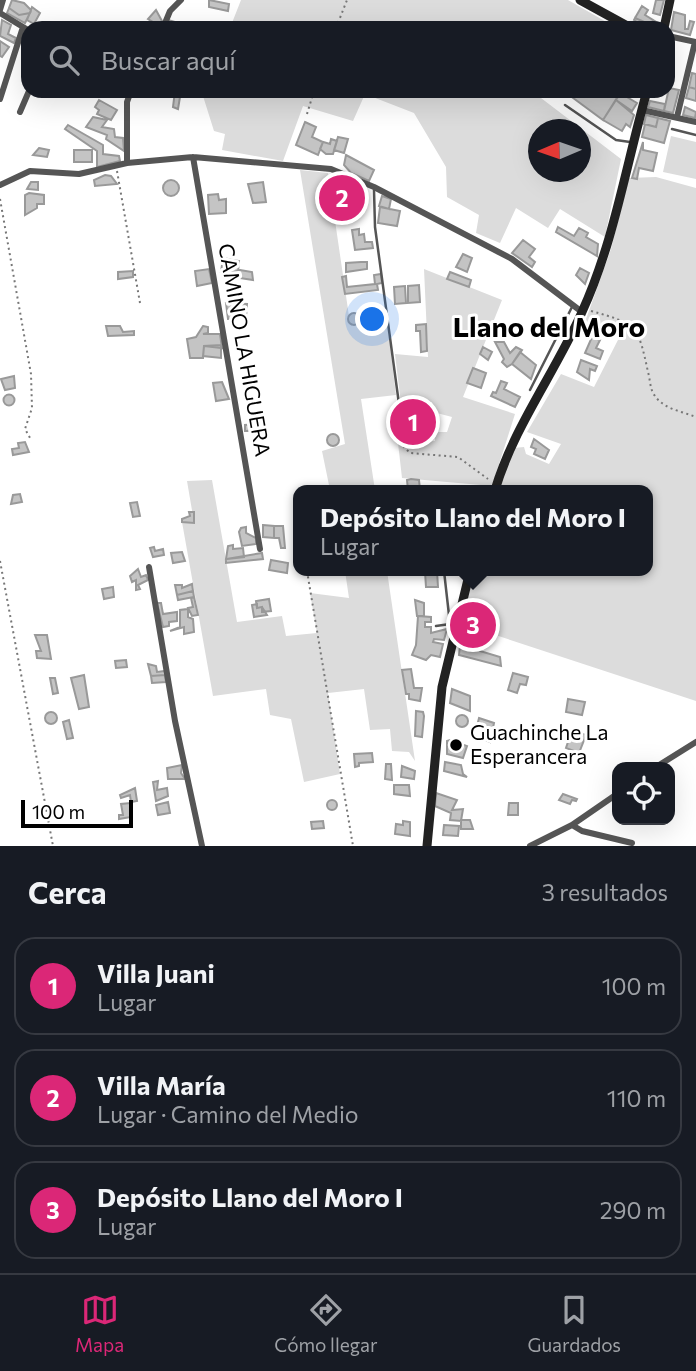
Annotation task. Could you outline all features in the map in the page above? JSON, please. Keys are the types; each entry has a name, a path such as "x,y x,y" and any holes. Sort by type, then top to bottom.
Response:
{"main road":[{"path":"580,0 618,21"},
{"path":"666,21 670,0"},
{"path":"496,485 513,441 580,309 605,253 646,98"},
{"path":"427,846 439,713 452,625 468,576"}],"street":[{"path":"3,0 0,12 21,25"},
{"path":"166,21 170,11 181,0"},
{"path":"675,38 696,42 677,117"},
{"path":"0,99 21,42"},
{"path":"20,112 26,98"},
{"path":"128,98 128,163"},
{"path":"642,110 696,122"},
{"path":"0,185 30,171 79,174 128,163 193,157 331,169 374,187 512,259 580,309"},
{"name":"CAMINO LA HIGUERA","path":"193,157 260,549"},
{"path":"149,567 176,721 202,846"},
{"path":"664,762 696,742"},
{"path":"530,846 572,825 612,797"},
{"path":"572,825 582,831 632,843"}],"lane":[{"path":"565,105 616,140 633,144"},
{"path":"672,129 696,135"},
{"path":"374,187 375,227 399,404"},
{"path":"530,390 580,309"},
{"path":"436,626 452,625 445,576"}],"path":[{"path":"339,21 347,0"},
{"path":"306,114 312,98"},
{"path":"116,166 139,303"},
{"path":"0,199 32,374 32,408 25,429 30,438"},
{"path":"580,309 628,323 644,346 644,360 653,393 670,408 696,417"},
{"path":"399,404 400,443 410,453 458,457 495,485"},
{"path":"389,419 398,418"},
{"path":"0,561 53,846"},
{"path":"308,576 352,846"}],"shaded area":[{"path":"241,0 568,0 605,21 233,21"},
{"path":"204,98 363,98 353,121 303,106 283,161 222,150 225,134 214,131"},
{"path":"375,98 541,98 569,119 528,119 528,182 591,182 591,136 621,159 605,237 560,209 548,228 516,208 500,243 476,233 479,215 447,197 446,167 414,113"},
{"path":"671,136 696,142 696,179 663,172"},
{"path":"300,170 328,173 350,323 353,326 387,321 396,395 361,399 374,485 329,485 322,451 345,444"},
{"path":"656,177 696,188 696,701 480,630 482,624 460,617 472,576 653,576 653,485 501,485 514,448 524,447 526,454 549,464 561,444 527,432 561,374 594,387 620,336 585,322 611,249 629,178"},
{"path":"424,269 502,300 463,397 515,414 492,485 402,478 398,443 435,441 435,432 447,432 452,417 433,412 432,402 401,404 395,354 428,357"},
{"path":"212,480 237,622 282,616 286,636 317,633 310,593 349,598 346,576 388,576 415,761 409,752 392,751 390,729 370,730 364,689 328,693 340,774 304,782 291,719 270,715 266,689 213,696 182,522 194,522 187,481"}],"building":[{"path":"12,0 24,3 31,10 30,13 19,15 9,8"},
{"path":"209,0 229,4 228,11 209,7"},
{"path":"656,0 664,0 660,15 653,13"},
{"path":"642,6 648,10 645,15 653,20 642,21 635,18"},
{"path":"32,7 40,13 36,21 27,20"},
{"path":"9,8 19,15 30,13 26,21 21,21 7,13"},
{"path":"156,10 162,21 151,21 148,19"},
{"path":"674,12 685,15 685,29 688,29 690,21 694,22 690,35 675,31 675,21 672,21"},
{"path":"2,20 11,25 8,34 16,38 14,43 0,36"},
{"path":"0,41 9,47 2,57 0,56"},
{"path":"692,73 696,74 696,89 689,87"},
{"path":"689,87 696,89 696,101 686,98"},
{"path":"675,89 679,90 673,113 664,111 667,98 675,98"},
{"path":"174,98 180,98 178,109 173,107"},
{"path":"573,98 617,98 603,120"},
{"path":"628,98 637,103 632,111 616,100"},
{"path":"99,100 117,110 111,120 97,114 99,110 95,107"},
{"path":"616,100 634,115 630,127 626,124 622,131 603,120"},
{"path":"650,101 665,104 664,111 648,107"},
{"path":"685,107 696,112 695,118 683,115"},
{"path":"646,115 658,118 656,127 644,124"},
{"path":"93,117 107,120 102,127 114,129 115,137 123,138 124,151 106,139 107,135 86,127"},
{"path":"658,118 670,121 664,143 642,137 645,124 656,127"},
{"path":"305,122 316,127 312,137 323,142 318,155 296,145"},
{"path":"68,125 103,145 103,154 119,156 120,161 97,167 97,151 65,129"},
{"path":"338,137 348,139 344,153 334,150"},
{"path":"331,139 337,141 333,154 326,154 320,149 323,142 320,141 330,144"},
{"path":"643,142 643,150 657,153 653,171 639,168 637,179 632,178"},
{"path":"39,148 49,150 47,157 33,155"},
{"path":"74,150 92,150 92,162 74,162"},
{"path":"346,155 374,170 369,181 351,173 344,165"},
{"path":"105,175 111,176 117,184 95,186 94,180"},
{"path":"171,180 179,188 171,196 163,188"},
{"path":"31,182 38,182 38,190 27,189"},
{"path":"263,182 266,202 253,203 248,184"},
{"path":"218,194 219,200 226,199 226,213 209,214 208,195"},
{"path":"337,194 347,194 348,203 355,204 355,208 337,209"},
{"path":"25,195 44,195 44,204 37,204 37,208 25,215"},
{"path":"382,196 391,199 389,209 379,206"},
{"path":"380,207 400,211 397,226 378,223"},
{"path":"558,227 574,236 579,228 588,233 586,237 598,244 597,256 556,232"},
{"path":"359,229 359,235 364,234 365,242 372,242 373,248 355,250 352,230"},
{"path":"523,240 535,249 529,257 535,262 532,267 512,253"},
{"path":"463,254 472,258 467,272 456,267"},
{"path":"223,258 239,261 238,272 221,272"},
{"path":"367,262 367,269 346,272 346,263"},
{"path":"580,268 589,273 585,284 576,275"},
{"path":"209,269 212,283 197,286 195,271"},
{"path":"133,271 133,277 118,279 118,272"},
{"path":"234,272 252,272 253,280 233,277"},
{"path":"450,272 471,280 469,287 447,279"},
{"path":"381,274 382,283 377,284 378,290 345,294 342,277 346,276 347,287 375,284 374,275"},
{"path":"419,285 420,302 408,303 408,286"},
{"path":"405,286 406,303 395,304 394,287"},
{"path":"226,303 247,304 246,317 228,319"},
{"path":"354,313 360,319 354,325 348,319"},
{"path":"426,324 427,351 421,352 420,331 416,331 416,325"},
{"path":"106,326 120,326 123,332 134,331 134,335 108,336"},
{"path":"203,326 208,327 208,333 203,334 220,334 222,348 204,346 203,358 190,358 187,339 196,337"},
{"path":"592,337 600,340 596,348 603,351 600,359 585,353"},
{"path":"495,342 504,342 510,353 516,347 522,350 507,367 502,362 504,359"},
{"path":"221,345 221,358 203,356 204,346"},
{"path":"483,347 492,352 488,360 480,354"},
{"path":"520,352 536,365 531,379 512,364"},
{"path":"581,360 597,366 595,371 590,369 589,380 577,372"},
{"path":"473,368 486,373 481,388 467,383"},
{"path":"14,376 15,388 5,390 1,379"},
{"path":"501,381 507,383 504,389 520,397 515,407 491,396 493,392 496,393"},
{"path":"222,382 229,399 216,401 213,383"},
{"path":"9,394 15,400 9,406 3,400"},
{"path":"402,409 427,418 423,431 401,425"},
{"path":"257,424 259,431 245,431 245,425"},
{"path":"333,434 339,440 333,446 327,440"},
{"path":"402,435 419,435 419,442 403,443"},
{"path":"534,439 549,450 545,459 534,454 536,449 531,447"},
{"path":"25,442 29,452 13,455 12,449 19,448 18,443"},
{"path":"407,480 419,480 420,485 408,485"},
{"path":"20,494 22,502 11,504 13,495"},
{"path":"137,502 140,516 133,517 130,503"},
{"path":"189,512 194,512 194,523 182,522 182,519 190,516"},
{"path":"263,525 274,526 274,538 263,537"},
{"path":"274,526 283,526 285,548 281,548 279,538 274,538"},
{"path":"246,527 246,533 256,538 256,544 242,546 239,532"},
{"path":"233,545 233,549 243,548 244,557 226,559 228,546"},
{"path":"154,547 155,551 163,549 164,555 153,557 150,548"},
{"path":"182,552 185,561 173,563 171,553"},
{"path":"262,553 263,559 226,563 226,559"},
{"path":"271,560 288,563 287,573 269,570"},
{"path":"138,569 141,577 146,575 148,580 138,585 140,589 136,590 136,580 132,582 130,576"},
{"path":"425,576 437,576 438,587 426,587"},
{"path":"192,584 193,591 177,595 175,585 182,585 182,588"},
{"path":"113,587 114,597 104,599 102,589"},
{"path":"193,591 194,597 178,600 177,595"},
{"path":"194,597 198,615 192,616 188,608 193,607 191,598"},
{"path":"269,599 271,611 262,612 262,607 257,608 256,601"},
{"path":"415,600 424,603 424,616 417,616"},
{"path":"157,603 161,603 163,614 177,612 177,621 169,622 169,626 163,627"},
{"path":"257,604 257,608 262,607 267,615 254,617 252,605"},
{"path":"188,609 188,617 193,619 194,632 184,634 184,627 170,631 180,627 180,610"},
{"path":"418,616 431,617 431,622 425,622 425,627 431,627 431,633 447,629 444,640 434,639 433,642 443,644 440,657 431,655 426,660 412,655 416,645"},
{"path":"466,619 482,624 480,630 464,625"},
{"path":"35,635 47,635 51,659 37,658 36,651 41,651"},
{"path":"460,645 500,657 501,666 459,655"},
{"path":"126,660 127,667 116,668 115,661"},
{"path":"148,664 156,666 157,672 165,671 165,675 151,676"},
{"path":"411,669 414,688 422,688 420,701 409,699 409,694 406,694 402,670"},
{"path":"513,673 528,677 526,685 520,684 517,693 508,690"},
{"path":"84,675 89,707 79,709 71,678"},
{"path":"165,675 166,682 152,683 151,676"},
{"path":"50,678 55,678 58,693 53,694"},
{"path":"452,689 470,696 470,711 450,703"},
{"path":"568,699 585,702 582,715 566,712"},
{"path":"416,711 423,712 424,716 422,737 415,736"},
{"path":"51,712 57,718 51,724 45,718"},
{"path":"462,715 468,721 462,727 456,721"},
{"path":"479,718 494,723 490,742 483,739 486,729 477,726"},
{"path":"69,720 73,738 67,739 63,722"},
{"path":"572,730 586,735 579,753 566,748"},
{"path":"447,741 467,746 463,758 447,754"},
{"path":"372,753 373,762 359,763 359,766 355,767 354,754"},
{"path":"445,762 461,765 463,774 467,777 444,771"},
{"path":"386,764 391,764 392,780 385,779"},
{"path":"182,765 181,773 185,779 168,779 167,768"},
{"path":"402,766 415,771 414,779 401,777"},
{"path":"158,781 157,790 167,788 168,796 156,801 153,782"},
{"path":"394,785 409,785 410,796 394,794"},
{"path":"135,788 137,801 131,802 130,795 121,798 120,795"},
{"path":"436,793 457,800 452,810 463,809 461,821 450,820 451,813 435,806"},
{"path":"563,794 577,799 570,804 559,800"},
{"path":"332,800 336,801 336,809 332,810 328,809 327,805 328,801"},
{"path":"168,802 170,813 158,815 156,805"},
{"path":"130,803 131,817 119,819 119,815 123,815 121,804"},
{"path":"509,803 518,803 518,815 508,815"},
{"path":"461,820 470,820 473,829 461,829"},
{"path":"323,821 324,828 312,829 311,822"},
{"path":"403,821 410,822 410,836 395,834 396,824 403,825"},
{"path":"444,825 459,826 458,836 443,835"}],"place":[{"name":"Villa María","path":"342,198"},
{"name":"Villa Juani","path":"413,422"},
{"name":"Depósito Llano del Moro I","path":"473,625"},
{"name":"Guachinche La Esperancera","path":"456,745"}],"district":[{"name":"Llano del Moro","path":"549,327"}]}
